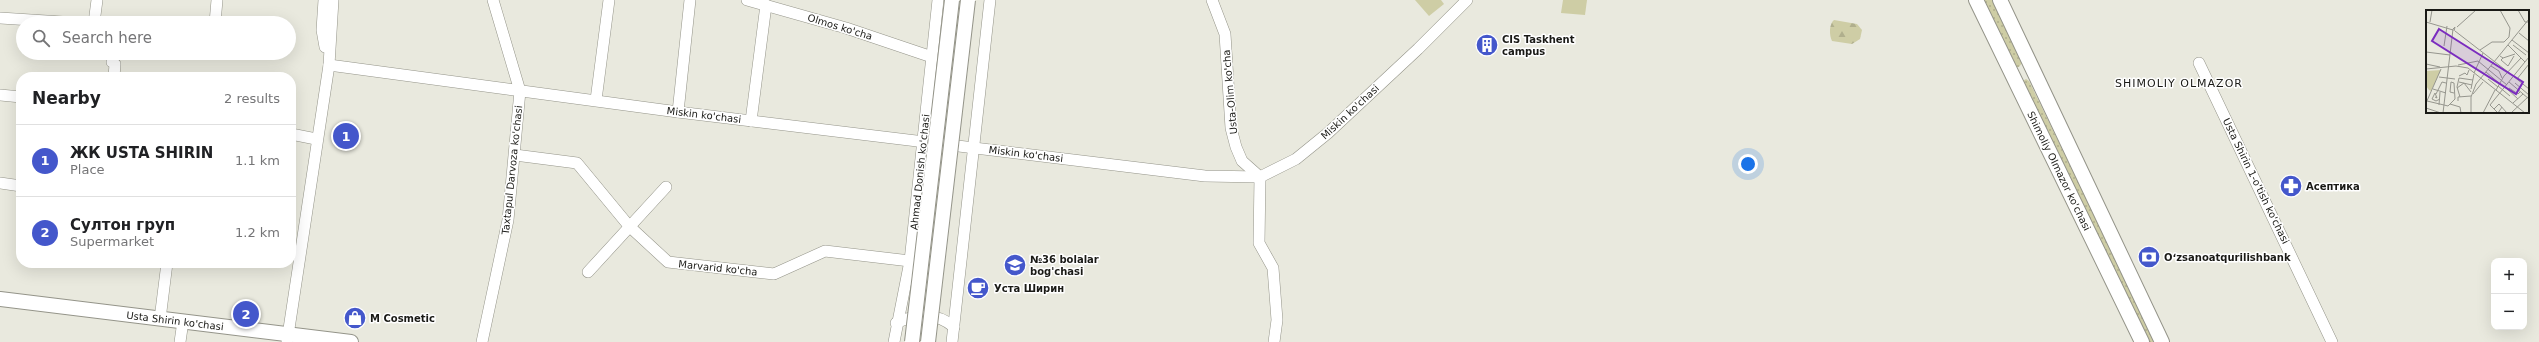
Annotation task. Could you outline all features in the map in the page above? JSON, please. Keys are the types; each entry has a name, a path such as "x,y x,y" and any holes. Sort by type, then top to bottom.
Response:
{"main road":[{"name":"Ahmad Donish ko'chasi","path":"912,342 952,0"},
{"path":"928,342 968,0"},
{"name":"Shimoliy Olmazor ko'chasi","path":"1976,0 2142,342"},
{"name":"Shimoliy Olmazor ko'chasi","path":"2000,0 2162,342"},
{"path":"2014,77 2032,68"},
{"name":"Usta Shirin ko'chasi","path":"0,299 183,322 288,338 351,342"}],"street":[{"path":"95,16 97,0"},
{"path":"216,16 217,0"},
{"path":"324,0 322,30 329,64"},
{"path":"288,338 316,139 329,64 333,0"},
{"name":"Taxtapul Darvoza ko'chasi","path":"482,342 508,220 520,91 493,0"},
{"path":"596,100 609,0"},
{"path":"678,112 690,0"},
{"name":"Olmos ko'cha","path":"747,0 846,28 932,56"},
{"name":"Ahmad Donish ko'chasi","path":"894,342 896,323 910,261 938,0"},
{"path":"952,342 990,0"},
{"name":"Usta-Olim ko'cha","path":"1212,0 1225,34 1232,128 1236,147 1242,161 1260,177"},
{"name":"Miskin ko'chasi","path":"329,64 678,112 923,142 1205,176 1260,177 1296,159 1328,133 1467,0"},
{"path":"751,121 766,5"},
{"path":"0,18 16,19"},
{"path":"112,60 112,62 115,64 114,72"},
{"name":"Usta Shirin 1-o'tish ko'chasi","path":"2199,64 2332,342"},
{"path":"0,95 16,97"},
{"path":"296,135 316,139"},
{"name":"Marvarid ko'cha","path":"515,154 577,163 629,226 666,260 673,263 774,274 825,251 910,261"},
{"path":"1260,177 1259,243 1272,268 1277,320 1274,342"},
{"path":"0,183 16,185"},
{"path":"588,272 666,187"},
{"path":"160,319 166,268"},
{"path":"896,323 911,317 927,316 943,319 954,327"},
{"path":"180,342 183,322"}],"green space":[{"path":"1415,0 1441,0 1444,4 1429,16"},
{"path":"1563,0 1587,0 1585,15 1561,13"},
{"path":"1983,0 1992,0 2022,63 2019,67 2016,67"},
{"path":"1834,20 1857,24 1862,30 1860,39 1852,44 1832,41 1830,30 1831,24"},
{"path":"2026,79 2029,81 2156,342 2148,342 2023,81"}],"place":[{"name":"CIS Taskhent campus","path":"1487,45"},
{"name":"ЖК USTA SHIRIN","path":"346,136"},
{"name":"Асептика","path":"2291,186"},
{"name":"Oʻzsanoatqurilishbank","path":"2149,257"},
{"name":"№36 bolalar bog'chasi","path":"1015,265"},
{"name":"Уста Ширин","path":"978,288"},
{"name":"Султон груп","path":"246,314"},
{"name":"M Cosmetic","path":"355,318"}],"district":[{"name":"SHIMOLIY OLMAZOR","path":"2179,83"}]}
